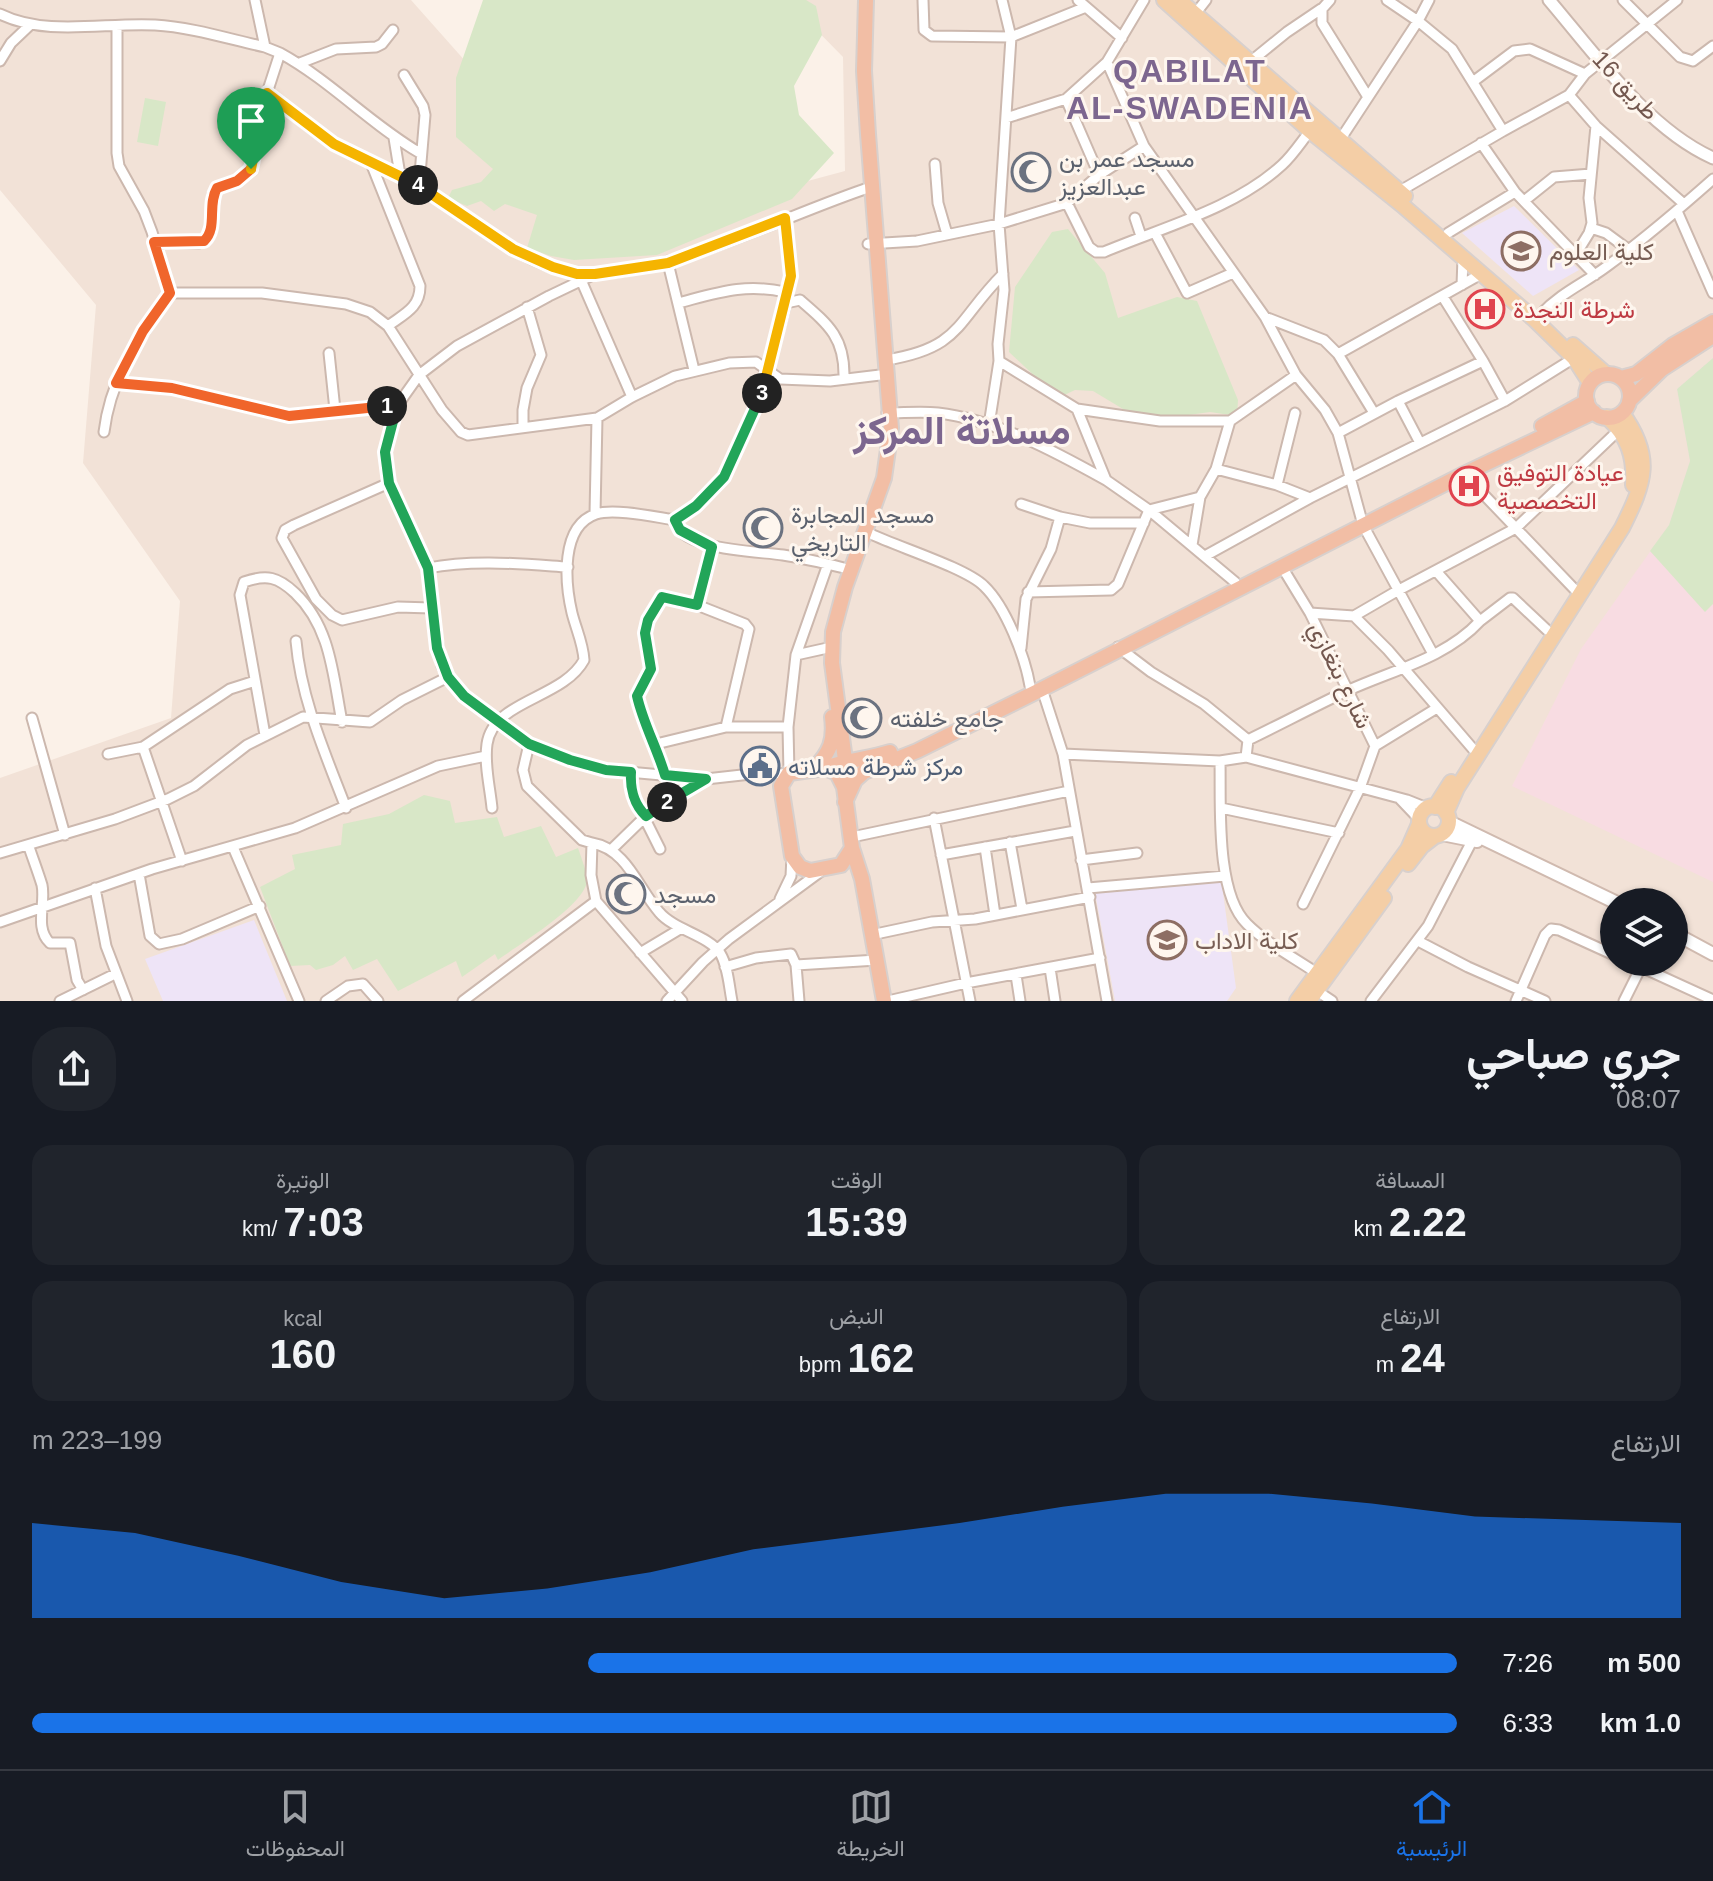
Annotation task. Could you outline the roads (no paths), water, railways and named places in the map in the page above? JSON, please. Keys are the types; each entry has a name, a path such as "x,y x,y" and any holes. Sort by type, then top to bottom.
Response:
{"highway":[{"path":"844,794 845,760 828,648 864,525 890,456 886,360 856,73 857,0"},
{"path":"866,0 867,189"},
{"path":"872,244 880,375 888,413"},
{"path":"1608,409 1590,383 1606,374 1621,378 1636,374 1673,345 1713,322"},
{"path":"862,879 850,868 841,865 822,870 804,869 792,856 782,791 783,779 788,774 845,760 867,759 907,746 980,714 1282,567 1362,522 1608,409 1670,362 1713,336"},
{"path":"1118,647 1235,582 1608,409 1627,385 1621,378"},
{"path":"819,768 833,738 827,622 844,568 864,525"},
{"path":"844,794 864,772 910,754 980,714"},
{"path":"819,768 837,773 844,794 886,1001"},
{"path":"841,865 852,842"}],"main road":[{"path":"1164,0 1310,131 1337,144 1400,191 1606,374"},
{"path":"1179,0 1574,358 1590,383"},
{"path":"1604,550 1633,483 1631,452 1608,409"},
{"path":"1297,1001 1317,986 1417,852 1473,749 1492,726 1636,500 1644,459 1640,442 1608,409"},
{"path":"1434,820 1457,788 1547,630 1577,592"},
{"path":"1434,820 1478,841 1530,859 1600,894"},
{"path":"1688,941 1713,954"}],"street":[{"path":"255,0 265,47"},
{"path":"923,0 924,30 929,36 1011,37 1082,4 1122,38"},
{"path":"989,425 999,361 1003,274 999,224 1011,37 1002,0"},
{"path":"1006,118 1066,99 1107,62 1144,0"},
{"path":"1195,14 1206,0"},
{"path":"1250,62 1330,0"},
{"path":"1387,0 1452,49 1503,131"},
{"path":"1337,144 1429,0"},
{"name":"طريق 16","path":"1549,0 1649,113 1681,140 1713,158"},
{"path":"1623,0 1686,60 1700,58 1713,46"},
{"path":"1400,191 1569,95 1585,74 1677,0"},
{"path":"1322,9 1320,18 1330,39 1368,97"},
{"path":"0,14 31,24 90,28 158,25 265,47 300,63 394,138 420,153"},
{"path":"0,61 11,43 31,24"},
{"path":"117,26 119,166 144,211 170,293"},
{"path":"300,63 336,49 376,47 393,30"},
{"path":"1474,81 1514,51 1522,49 1530,49 1585,74"},
{"path":"154,242 199,243 209,237 213,194 217,188 237,181 251,169 267,93 280,53"},
{"path":"1107,62 1144,146 1265,317 1296,375 1325,410 1338,433 1362,522 1433,654"},
{"path":"404,75 423,106 425,115 419,186"},
{"path":"267,93 334,144 419,186 513,249 567,272 595,274 668,263 867,189"},
{"path":"1569,95 1596,126 1681,208 1713,293"},
{"path":"1066,99 1099,175"},
{"path":"1576,254 1591,228 1591,174 1596,126"},
{"path":"1067,203 1089,247 1096,252 1104,252 1195,216 1250,189 1283,164 1310,131"},
{"path":"394,138 400,175"},
{"path":"1481,143 1515,192 1595,275"},
{"path":"872,244 917,241 999,224 1067,203 1099,175 1144,146"},
{"path":"371,163 420,286 420,296 414,308 388,326"},
{"path":"935,164 938,203 947,234"},
{"path":"1524,201 1554,177 1591,174"},
{"path":"1541,314 1571,287 1595,275 1629,250 1713,179"},
{"path":"1448,233 1515,192"},
{"path":"492,808 486,756 487,740 497,722 560,686 584,660 571,608 568,567 569,543 574,530 595,514 616,513 675,520 696,506 724,477 759,402 786,303 791,276 785,218"},
{"path":"1135,218 1141,236"},
{"path":"1591,228 1606,233 1629,250"},
{"path":"1155,233 1187,293 1233,273"},
{"path":"1462,285 1463,258"},
{"path":"668,263 694,370"},
{"path":"595,274 457,346 419,375 397,406 385,452 389,483 428,568 437,648 448,677 464,696 529,744 570,760 606,770 706,779 788,774 788,727 796,655 828,564"},
{"path":"886,360 937,346 962,326 1003,274"},
{"path":"1338,354 1481,274"},
{"path":"581,280 632,397"},
{"path":"678,303 744,287 785,292 786,303"},
{"path":"170,293 262,293 331,301 370,312 388,326 442,410 461,432 476,435 597,418 675,376 748,361 756,362 780,379 830,381 880,375"},
{"path":"104,432 107,406 116,383 143,331 170,293"},
{"path":"1443,297 1505,401"},
{"path":"786,303 800,300 831,329 844,356 844,378"},
{"path":"523,426 525,396 541,355 527,307"},
{"path":"1265,317 1319,336 1338,354 1374,413"},
{"path":"329,353 335,410"},
{"path":"1205,556 1310,498 1505,401 1574,358"},
{"path":"999,361 1077,409 1160,421 1230,421 1296,375"},
{"path":"1338,433 1483,361"},
{"path":"116,383 172,388 289,416 397,406"},
{"path":"1398,401 1420,443"},
{"path":"1077,409 1106,480"},
{"path":"888,413 937,413 989,425 1074,462 1149,510 1235,582"},
{"path":"1277,485 1295,413"},
{"path":"595,514 597,418"},
{"path":"1192,545 1200,497 1216,469 1230,421"},
{"path":"1310,613 1354,616 1516,528 1620,429"},
{"path":"1216,469 1277,485 1310,498"},
{"path":"1464,474 1577,592"},
{"path":"389,483 294,525 285,530 282,538 316,599 342,620 398,607 431,608"},
{"path":"1149,510 1200,497"},
{"path":"1021,504 1090,523 1144,523"},
{"path":"1028,592 1111,590 1118,584 1149,510"},
{"path":"1021,648 1028,592 1051,549 1060,517"},
{"path":"675,520 680,530 712,547 783,555 844,568"},
{"path":"864,525 877,537 967,575 984,586 1021,648 1063,754 1107,1001"},
{"path":"697,605 712,547"},
{"path":"428,568 483,563 568,567"},
{"name":"شارع بنغازي","path":"1282,567 1310,613 1375,746 1360,788 1303,904"},
{"path":"1436,571 1480,621"},
{"path":"265,735 242,613 241,591 246,581 270,576 286,585 304,602 321,628 342,722"},
{"path":"665,775 656,744 642,718 637,696 651,669 645,633 648,620 662,597 697,605 745,624 749,629 726,727"},
{"path":"1248,740 1348,690 1455,644 1510,598 1547,630"},
{"path":"1354,616 1473,749"},
{"path":"296,641 311,716 346,808"},
{"path":"1118,647 1204,704 1248,740"},
{"path":"796,655 828,648"},
{"path":"0,853 29,847 161,801 194,786 265,735 311,716 342,722 370,722 402,700 448,677"},
{"path":"108,754 143,747 230,689 255,681"},
{"path":"1375,746 1437,708"},
{"path":"32,718 65,835"},
{"path":"656,744 726,727 788,727"},
{"path":"1246,757 1248,740"},
{"path":"529,744 523,770 527,786 582,840 612,849 659,912 680,929 717,949 725,967 732,1001"},
{"path":"143,747 182,861"},
{"path":"1063,754 1220,761 1246,757 1400,799 1434,820"},
{"path":"0,922 95,888 295,828 447,763 486,756"},
{"path":"1220,761 1225,876 1230,897 1247,925 1332,1001"},
{"path":"631,772 631,789 660,849"},
{"path":"612,849 646,816 706,779"},
{"path":"852,842 934,818 1069,791"},
{"path":"1221,808 1339,833"},
{"path":"934,818 970,1001"},
{"path":"941,855 1075,831"},
{"path":"1371,1001 1418,941 1478,841"},
{"path":"1010,842 1022,909"},
{"path":"592,843 591,875 596,901 679,997"},
{"path":"29,847 43,889 40,908 46,941 66,941 72,946 77,980 83,990"},
{"path":"233,847 299,1001"},
{"path":"985,847 995,915"},
{"path":"1081,860 1137,853"},
{"path":"779,902 791,876 792,856"},
{"path":"667,1001 679,997 717,949 822,870"},
{"path":"139,874 150,936 159,944 182,939 260,906"},
{"path":"871,935 932,922 995,915 1089,892 1225,876"},
{"path":"95,888 100,923 115,974 127,1001"},
{"path":"463,1001 596,901"},
{"path":"640,953 680,929"},
{"path":"1516,1001 1545,935 1551,929 1600,949"},
{"path":"1418,941 1545,1001"},
{"path":"725,967 785,953 793,957 796,965 799,1001"},
{"path":"886,1001 1100,958"},
{"path":"796,965 877,960"},
{"path":"1050,968 1055,1001"},
{"path":"60,1001 115,974"},
{"path":"1016,975 1020,1001"},
{"path":"1624,1001 1636,976"},
{"path":"1661,976 1713,1000"},
{"path":"327,1001 355,983 363,984 378,1001"}],"place":[{"name":"مسجد عمر بن عبدالعزيز","path":"1031,172"},
{"name":"كلية العلوم","path":"1521,251"},
{"name":"شرطة النجدة","path":"1485,309"},
{"name":"عيادة التوفيق التخصصية","path":"1469,486"},
{"name":"مسجد المجابرة التاريخي","path":"763,528"},
{"name":"جامع خلفته","path":"862,718"},
{"name":"مركز شرطة مسلاته","path":"760,766"},
{"name":"مسجد","path":"626,894"},
{"name":"كلية الاداب","path":"1167,940"}],"district":[{"name":"QABILAT AL-SWADENIA","path":"1190,90"},
{"name":"مسلاتة المركز","path":"962,430"}]}
